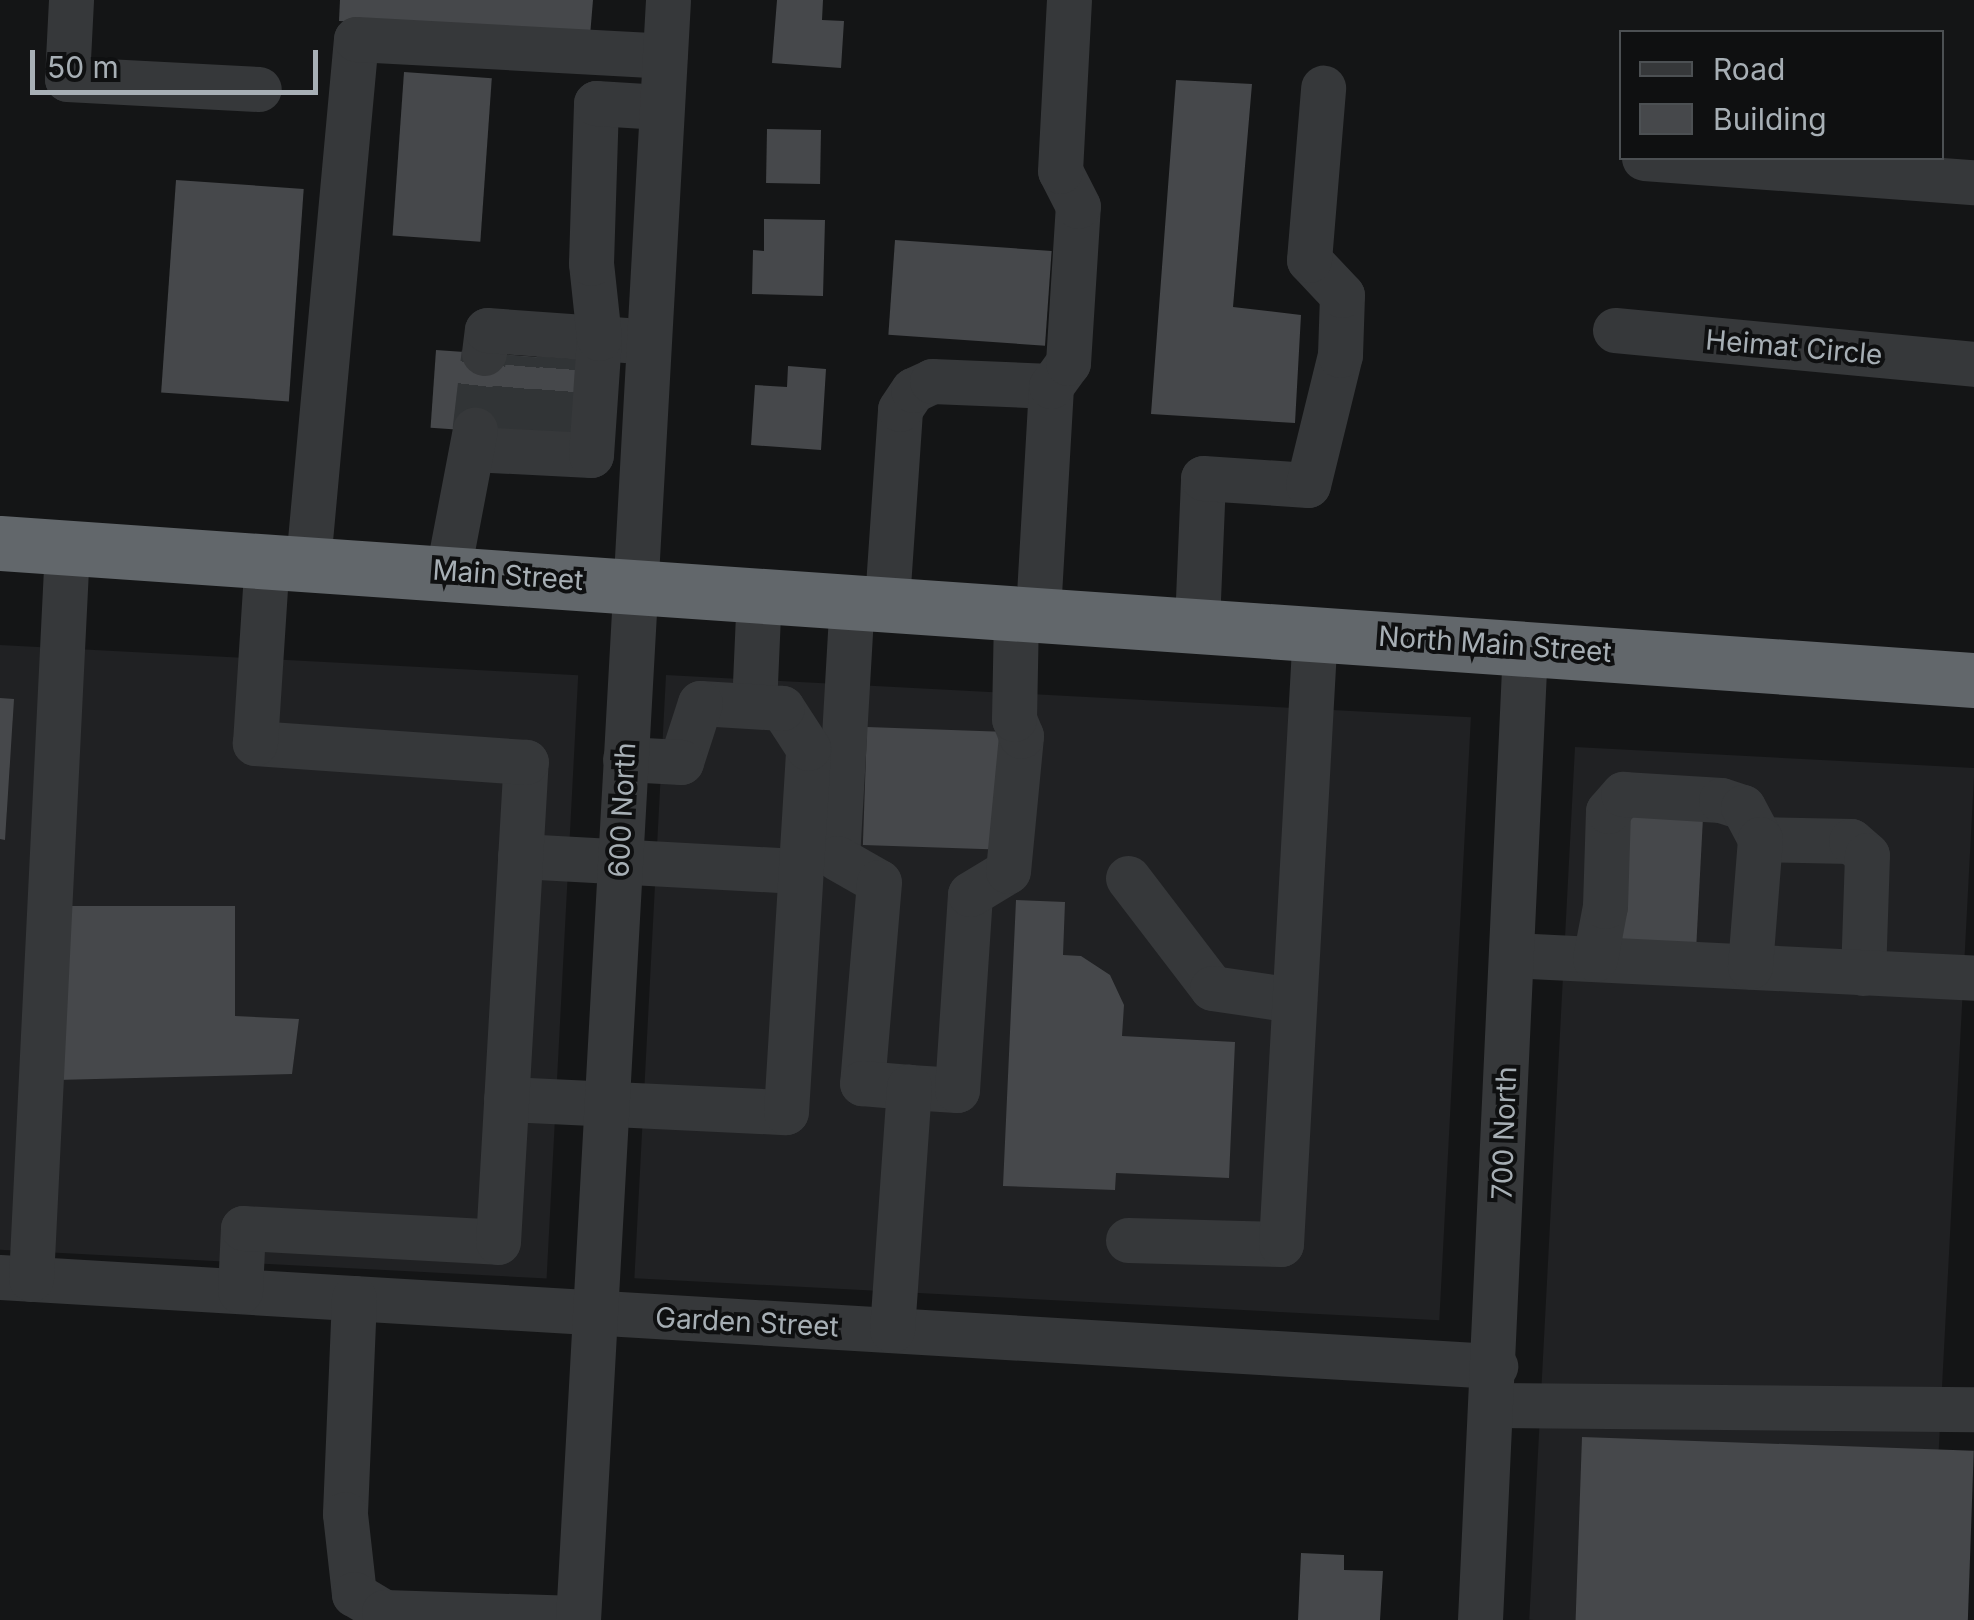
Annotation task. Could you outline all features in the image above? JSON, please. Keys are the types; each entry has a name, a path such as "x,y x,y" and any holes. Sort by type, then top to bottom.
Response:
{"highway":[{"name":"Main Street","path":"0,543 1027,611"},
{"name":"North Main Street","path":"1027,611 1974,680"}],"street":[{"path":"71,0 67,79 259,89"},
{"name":"600 North","path":"578,1619 598,1313 638,457 668,0"},
{"path":"1051,386 932,381 913,390 900,409 870,599 837,858 880,882 862,1084 957,1090 970,894 1008,871 1020,736 1014,719 1051,386 1068,363 1078,206 1060,171 1069,0"},
{"path":"240,1292 243,1228 498,1242 526,762 255,743 288,560 356,39 664,56"},
{"path":"448,571 523,444 540,345 590,263 598,53"},
{"path":"1197,623 1203,478 1308,485 1340,356 1342,294 1310,260 1323,88"},
{"path":"596,102 661,107"},
{"path":"1681,160 1974,182"},
{"path":"590,263 650,268"},
{"name":"Heimat Circle","path":"1615,330 1974,364"},
{"path":"540,345 645,342"},
{"path":"523,444 638,457"},
{"path":"15,1278 67,547"},
{"path":"754,706 759,591"},
{"path":"1128,1240 1281,1244 1315,632"},
{"name":"700 North","path":"1480,1620 1494,1385 1525,646"},
{"path":"506,1099 786,1112 808,748 782,708 700,703 681,762 624,758"},
{"path":"1595,960 1605,906 1608,810 1622,794 1721,800 1742,807 1760,840 1750,967"},
{"path":"1760,840 1851,841 1866,855 1863,973"},
{"path":"520,856 801,870"},
{"path":"1128,878 1212,988 1294,1000"},
{"path":"1511,955 1974,978"},
{"path":"892,1330 909,1087"},
{"name":"Garden Street","path":"15,1278 892,1330 1494,1385 1974,1409"},
{"path":"354,1298 346,1514 354,1594 384,1612 578,1619"}],"shaded area":[{"path":"0,645 578,675 547,1278 0,1250"},
{"path":"666,675 1471,717 1439,1320 634,1278"},
{"path":"1575,747 1974,768 1930,1620 1529,1620"}],"building":[{"path":"340,0 593,0 590,36 339,21"},
{"path":"777,0 823,0 822,20 844,21 841,68 772,63"},
{"path":"404,72 492,78 480,242 393,236"},
{"path":"1176,80 1252,84 1233,307 1301,315 1295,423 1151,414"},
{"path":"767,129 821,130 820,184 766,183"},
{"path":"176,180 304,189 289,401 161,392"},
{"path":"764,219 825,220 823,296 752,294 753,250 764,251"},
{"path":"895,240 1052,251 1045,346 888,335"},
{"path":"436,350 591,361 585,439 431,428"},
{"path":"788,366 826,369 821,450 751,445 755,385 787,387"},
{"path":"0,698 14,699 5,840 0,839"},
{"path":"867,727 1008,732 1004,850 863,845"},
{"path":"1619,815 1703,819 1696,948 1612,944"},
{"path":"1016,900 1065,902 1063,955 1081,956 1110,975 1124,1005 1122,1036 1235,1042 1229,1178 1116,1173 1115,1190 1003,1186"},
{"path":"62,906 235,906 235,1016 299,1019 292,1074 56,1080"},
{"path":"1582,1437 1974,1451 1968,1620 1576,1620"},
{"path":"1301,1553 1344,1555 1344,1570 1383,1571 1380,1620 1298,1620"}],"tunnel":[{"path":"475,430 484,353"},
{"path":"511,432 518,355"},
{"path":"553,435 559,357"}]}
